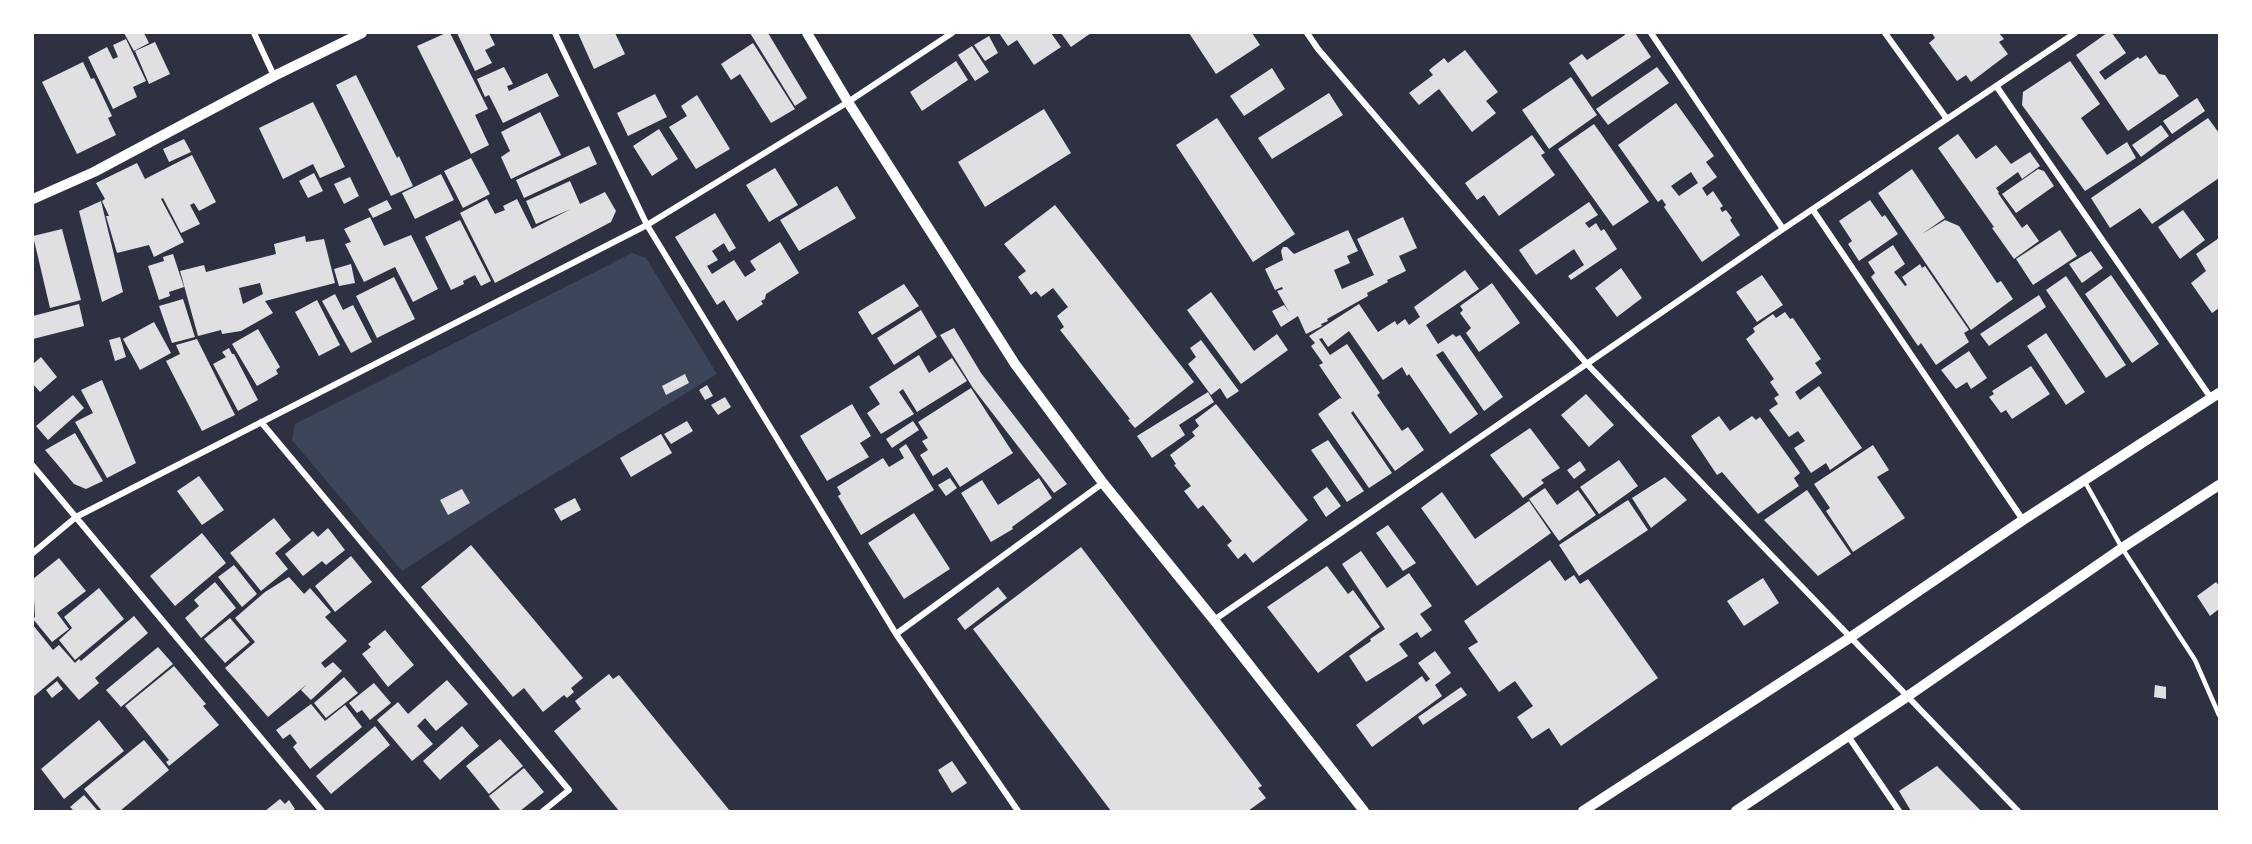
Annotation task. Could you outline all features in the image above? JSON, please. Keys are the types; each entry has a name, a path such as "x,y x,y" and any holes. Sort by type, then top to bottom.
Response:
{"street":[{"path":"254,33 274,76"},
{"path":"33,199 94,172 274,76 362,33"},
{"path":"555,33 647,225 896,634 1018,811"},
{"path":"807,33 848,102 1015,364 1103,483 1364,811"},
{"path":"33,553 76,517 647,225 848,102 952,33"},
{"path":"1651,33 1784,229"},
{"path":"1885,33 1947,119"},
{"path":"1214,620 1784,229 2076,33"},
{"path":"1309,34 1587,364 2018,811"},
{"path":"1582,811 1851,637 2023,520 2215,396 1997,87"},
{"path":"1813,210 2023,520"},
{"path":"261,422 569,790 543,811"},
{"path":"33,466 322,811"},
{"path":"896,634 1103,483"},
{"path":"1736,811 1908,696 2122,548 2219,485"},
{"path":"1848,736 1899,811"}],"lane":[{"path":"2085,482 2122,548 2195,660 2219,715"}],"shaded area":[{"path":"632,253 646,258 717,374 497,509 402,571 292,440 295,424"}],"building":[{"path":"124,33 144,33 149,43 134,51"},
{"path":"450,33 488,109 475,115 489,145 471,154 417,46"},
{"path":"457,33 489,33 495,45 485,50 492,63 475,71"},
{"path":"578,33 615,33 625,54 594,69"},
{"path":"750,33 768,33 807,98 795,106"},
{"path":"999,33 1051,33 1061,47 1034,65 1017,40 1008,46"},
{"path":"1061,33 1091,33 1071,47"},
{"path":"1189,33 1252,33 1260,45 1216,74"},
{"path":"1624,33 1635,33 1651,57 1592,97 1569,63 1582,54 1587,60 1625,35"},
{"path":"1932,33 1999,33 2004,39 1999,42 2008,54 1971,82 1966,75 1957,81 1929,43 1935,38"},
{"path":"2107,33 2112,33 2126,53 2099,72 2105,80 2138,57 2140,59 2146,55 2159,74 2165,75 2179,96 2128,131 2076,55"},
{"path":"989,36 998,53 985,61 974,45"},
{"path":"126,39 146,81 133,87 137,97 113,109 88,57 107,47 113,59 118,57 113,45"},
{"path":"155,42 170,74 149,84 135,51"},
{"path":"753,43 795,109 771,123 740,74 731,80 721,64"},
{"path":"972,46 989,72 975,81 958,55"},
{"path":"1465,50 1498,92 1486,101 1496,113 1472,132 1439,89 1419,105 1409,93 1433,75 1429,70 1444,58 1448,63"},
{"path":"956,61 968,80 922,111 910,92"},
{"path":"2070,61 2100,104 2081,118 2107,155 2127,142 2136,158 2085,191 2022,105 2023,92"},
{"path":"83,62 91,79 94,78 112,116 108,118 116,135 77,154 42,82"},
{"path":"504,67 513,84 507,86 509,91 547,73 559,96 503,123 489,95 485,97 477,79"},
{"path":"1657,67 1669,83 1608,125 1596,109"},
{"path":"1272,68 1285,89 1244,116 1230,96"},
{"path":"356,75 413,186 391,196 336,85"},
{"path":"1571,77 1597,115 1549,149 1522,110"},
{"path":"1329,93 1343,115 1272,159 1258,138"},
{"path":"655,94 667,117 628,136 617,113"},
{"path":"697,95 730,149 696,169 669,127 687,116 681,106"},
{"path":"2197,98 2205,111 2172,134 2163,121"},
{"path":"313,102 345,167 320,178 313,164 283,179 259,128"},
{"path":"1676,103 1714,156 1706,162 1717,177 1702,188 1707,196 1713,191 1723,206 1720,208 1722,212 1726,210 1740,235 1702,262 1664,207 1666,205 1662,199 1658,202 1618,145","holes":["1691,172 1698,183 1679,196 1671,186"]},
{"path":"1044,109 1071,153 985,207 958,162"},
{"path":"540,112 561,155 511,179 501,157 510,151 501,132"},
{"path":"1217,118 1295,234 1253,262 1176,145"},
{"path":"2208,118 2219,133 2219,178 2152,224 2140,208 2110,228 2091,198"},
{"path":"1594,124 1649,202 1613,226 1558,149"},
{"path":"2161,125 2169,136 2141,157 2132,145"},
{"path":"659,129 678,159 652,176 633,146"},
{"path":"1958,134 1976,159 1996,145 2011,164 2030,152 2040,166 2022,179 2018,172 1996,188 2022,228 2027,224 2039,241 2014,259 1938,148"},
{"path":"1532,135 1545,153 1541,155 1555,175 1499,216 1484,195 1477,200 1465,183"},
{"path":"184,139 191,152 169,162 163,149"},
{"path":"589,146 597,164 524,198 516,180"},
{"path":"192,155 216,202 199,211 194,203 190,205 200,224 181,233 163,198 161,199 184,242 154,257 149,245 117,253 106,216 109,216 102,201 105,199 96,183 137,163 145,179"},
{"path":"471,158 490,194 463,208 444,171"},
{"path":"775,168 798,205 769,222 746,185"},
{"path":"1912,169 1945,218 1922,234 1945,220 1959,226 1997,283 2001,281 2013,299 1971,330 1878,193"},
{"path":"2038,169 2044,171 2054,186 2016,213 2002,194"},
{"path":"314,173 323,191 308,198 299,181"},
{"path":"441,174 454,200 415,219 402,193"},
{"path":"350,177 359,196 344,204 334,184"},
{"path":"570,181 580,204 605,192 616,211 611,222 495,283 460,213 487,199 495,214 505,210 503,206 517,199 532,229 571,209 536,224 526,201"},
{"path":"837,186 856,218 799,251 780,220"},
{"path":"387,200 392,209 373,218 368,209"},
{"path":"1870,200 1882,217 1885,215 1898,234 1859,261 1848,244 1852,241 1839,221"},
{"path":"101,201 123,292 102,302 79,211"},
{"path":"1589,202 1598,215 1585,223 1589,228 1596,223 1601,231 1604,229 1617,249 1571,280 1568,276 1584,265 1574,249 1536,275 1519,250"},
{"path":"1055,205 1194,382 1135,428 1060,330 1064,327 1057,316 1068,307 1053,288 1041,297 1036,291 1031,295 1018,277 1026,271 1004,244"},
{"path":"2183,210 2205,240 2180,259 2158,227"},
{"path":"715,213 736,248 729,252 724,243 712,251 718,260 707,266 712,274 734,260 745,277 756,270 750,261 780,242 799,273 766,294 765,299 761,301 763,304 737,321 724,300 717,305 675,237"},
{"path":"370,217 384,246 411,235 438,289 413,302 395,267 364,282 345,244 351,242 344,229"},
{"path":"1403,217 1417,248 1399,256 1406,271 1387,280 1388,282 1367,293 1368,296 1327,319 1328,321 1321,324 1322,326 1306,334 1298,316 1281,327 1272,311 1284,305 1289,312 1277,291 1283,289 1282,287 1275,290 1265,269 1283,260 1281,251 1283,247 1287,247 1294,254 1348,230 1358,251 1347,256 1350,263 1334,270 1342,289 1374,275 1357,239"},
{"path":"460,220 491,281 481,286 475,275 463,281 464,284 451,290 425,237"},
{"path":"62,229 81,300 50,308 33,236"},
{"path":"2060,230 2077,256 2033,285 2016,259"},
{"path":"305,236 306,242 324,239 335,283 265,301 273,313 241,331 222,334 221,330 198,336 180,271 204,265 206,272 276,254 274,244","holes":["260,283 263,294 243,304 239,288"]},
{"path":"2219,238 2219,308 2212,313 2191,283 2206,271 2196,254"},
{"path":"1893,245 1905,264 1894,272 1905,286 1907,285 1902,277 1920,264 1922,268 1925,266 1969,330 1964,333 1969,342 1936,365 1921,343 1918,346 1871,277 1875,273 1868,262"},
{"path":"2091,251 2103,268 2082,283 2069,264"},
{"path":"173,254 184,287 169,292 170,296 159,300 148,266 164,261 163,257"},
{"path":"351,264 355,283 339,286 334,269"},
{"path":"1621,268 1642,298 1617,317 1595,288"},
{"path":"1465,270 1479,289 1426,325 1438,344 1453,334 1456,337 1460,335 1503,397 1484,411 1443,351 1436,355 1478,414 1450,434 1402,367 1383,380 1349,331 1328,347 1322,338 1319,339 1330,355 1347,344 1380,393 1377,395 1402,431 1408,427 1424,450 1395,471 1353,411 1351,413 1392,473 1369,488 1318,414 1340,398 1342,399 1319,365 1323,363 1311,346 1315,343 1309,336 1359,304 1378,332 1395,321 1397,325 1405,319 1409,325 1420,317 1414,307"},
{"path":"1762,275 1783,305 1757,322 1736,292"},
{"path":"2111,275 2159,344 2132,363 2085,294"},
{"path":"2066,276 2126,365 2106,378 2046,290"},
{"path":"394,277 415,319 377,338 356,296"},
{"path":"1492,283 1520,323 1479,352 1466,333 1471,328 1460,313 1463,310 1460,306"},
{"path":"904,284 919,306 872,335 858,312"},
{"path":"1211,292 1254,351 1277,334 1288,350 1241,384 1187,310"},
{"path":"335,294 343,310 353,305 372,342 351,353 322,301"},
{"path":"2039,295 2046,307 1989,346 1980,334"},
{"path":"183,299 195,337 172,343 159,306"},
{"path":"317,300 340,345 319,356 295,312"},
{"path":"79,304 84,326 33,339 33,316"},
{"path":"921,310 937,337 894,365 877,338"},
{"path":"1785,312 1790,319 1793,318 1821,359 1815,363 1822,373 1795,392 1800,400 1819,386 1862,448 1830,470 1826,463 1811,473 1794,448 1805,441 1798,431 1789,437 1769,410 1778,404 1774,398 1779,395 1770,382 1774,379 1746,339 1755,332 1753,328 1773,314 1776,318"},
{"path":"154,322 171,353 140,370 123,339"},
{"path":"954,328 981,373 1067,484 1054,493 973,388 940,335"},
{"path":"258,329 280,367 276,370 278,374 257,386 232,344"},
{"path":"2046,333 2085,392 2066,405 2027,346"},
{"path":"120,337 126,357 115,361 109,340"},
{"path":"197,339 235,415 202,431 166,361 180,354 176,345"},
{"path":"1201,340 1239,391 1227,399 1220,388 1211,395 1188,364 1196,357 1190,348"},
{"path":"229,348 258,400 238,411 213,364 226,357 222,352"},
{"path":"1969,351 1987,378 1971,389 1967,382 1956,389 1941,370"},
{"path":"919,355 929,373 952,358 967,381 917,412 903,389 899,392 914,414 881,434 867,413 880,404 869,387"},
{"path":"41,357 57,377 40,392 33,384 33,364"},
{"path":"2031,366 2050,394 2012,419 2006,410 2001,413 1989,397 1994,394 1992,391"},
{"path":"685,374 689,383 666,395 662,386"},
{"path":"102,380 136,463 107,478 75,422 93,413 81,390"},
{"path":"707,385 713,396 705,400 699,390"},
{"path":"971,388 1013,453 960,487 947,467 933,476 920,455 928,450 922,441 928,438 918,422"},
{"path":"1208,392 1214,402 1179,425 1185,435 1152,458 1137,436"},
{"path":"1586,394 1614,425 1589,447 1561,415"},
{"path":"73,395 84,408 48,440 36,426"},
{"path":"725,397 731,407 718,415 711,405"},
{"path":"852,404 871,436 860,443 869,457 827,481 800,436"},
{"path":"1216,404 1308,520 1253,563 1245,553 1238,559 1227,545 1232,541 1203,505 1198,509 1184,491 1191,486 1174,465 1176,464 1170,455 1195,436 1192,432 1199,426 1195,420"},
{"path":"1719,416 1730,431 1752,416 1756,420 1760,417 1800,473 1794,478 1799,486 1758,514 1722,472 1717,475 1691,436"},
{"path":"687,421 693,431 671,444 664,434"},
{"path":"913,421 919,430 892,448 886,439"},
{"path":"1530,428 1560,468 1541,480 1544,483 1523,498 1490,455"},
{"path":"75,433 103,481 86,489 74,484 45,450"},
{"path":"661,434 672,453 631,477 620,458"},
{"path":"1328,440 1364,491 1347,502 1311,450"},
{"path":"906,444 934,490 861,535 838,496 841,494 837,487 883,458 889,467 904,458 899,449"},
{"path":"1873,445 1889,470 1877,477 1905,518 1853,552 1826,511 1830,508 1814,484"},
{"path":"1619,460 1638,486 1599,514 1580,487"},
{"path":"1580,461 1586,470 1574,479 1567,470"},
{"path":"199,476 224,510 202,525 177,491"},
{"path":"1665,477 1687,500 1651,528 1632,498"},
{"path":"950,478 957,488 946,496 938,485"},
{"path":"1039,478 1052,498 1012,527 1013,529 991,542 961,493 982,480 998,505"},
{"path":"1327,487 1341,506 1326,517 1313,497"},
{"path":"1545,488 1557,505 1578,490 1596,515 1559,541 1529,499"},
{"path":"462,489 470,503 448,515 440,500"},
{"path":"1807,490 1851,554 1818,576 1764,520"},
{"path":"1442,492 1475,539 1529,501 1551,533 1477,586 1421,508"},
{"path":"575,498 581,510 561,521 554,509"},
{"path":"1628,500 1648,530 1579,576 1559,545"},
{"path":"914,513 950,569 904,599 868,543"},
{"path":"274,518 291,540 275,553 288,569 261,591 230,553"},
{"path":"1388,525 1416,563 1403,571 1376,533"},
{"path":"328,528 345,550 326,565 322,561 303,576 285,554 313,531 318,537"},
{"path":"202,533 226,563 175,606 150,576"},
{"path":"471,545 583,678 571,688 574,692 567,698 564,695 543,712 524,688 513,697 421,587"},
{"path":"1081,547 1262,786 1258,788 1266,798 1248,811 1111,811 973,629"},
{"path":"1361,551 1387,588 1409,573 1432,606 1420,614 1432,630 1421,638 1417,632 1399,644 1408,656 1366,682 1349,656 1385,629 1342,564"},
{"path":"351,556 372,582 335,612 315,586"},
{"path":"59,558 86,591 57,613 69,629 52,642 33,619 35,617 33,579"},
{"path":"1550,560 1565,581 1574,575 1580,584 1588,579 1658,678 1561,746 1549,728 1532,739 1517,717 1533,706 1515,681 1499,692 1468,648 1478,642 1464,621"},
{"path":"234,565 257,594 242,607 218,577"},
{"path":"1327,566 1348,594 1353,590 1380,627 1318,673 1267,607"},
{"path":"289,577 304,594 310,588 331,612 325,617 347,641 321,663 325,668 333,662 342,671 311,700 301,690 307,684 268,717 225,668 255,642 235,618 265,592"},
{"path":"1763,578 1779,603 1744,626 1727,601"},
{"path":"215,582 236,608 201,638 185,618 199,606 194,600"},
{"path":"2216,582 2219,586 2219,609 2210,616 2197,596"},
{"path":"998,587 1007,598 965,630 957,619"},
{"path":"99,588 124,619 75,660 59,640 72,628 64,617"},
{"path":"134,616 148,633 95,678 99,683 79,700 58,676 33,697 33,625 53,650 59,645 75,663 79,659 81,661"},
{"path":"230,618 250,642 225,663 204,639"},
{"path":"385,630 414,665 388,687 362,654 371,647 368,644"},
{"path":"158,647 173,664 121,707 106,690"},
{"path":"1435,651 1451,673 1435,685 1442,696 1372,747 1356,725 1422,676 1426,682 1430,679 1418,663"},
{"path":"174,666 206,704 203,706 219,725 169,766 166,762 169,760 125,706"},
{"path":"609,674 613,679 619,675 730,811 619,811 554,731 581,709 575,701"},
{"path":"344,677 358,693 326,718 314,703"},
{"path":"447,680 468,704 436,731 425,718 417,726 433,744 412,761 377,720 398,702 408,714"},
{"path":"57,681 63,689 52,698 46,690"},
{"path":"374,683 391,703 370,720 362,710 357,713 349,703"},
{"path":"2155,685 2166,687 2166,699 2154,697"},
{"path":"1461,687 1467,695 1423,725 1418,717"},
{"path":"311,704 325,721 345,705 362,727 310,769 293,747 297,743 290,734 283,739 276,730"},
{"path":"99,720 124,751 64,799 41,769"},
{"path":"375,726 390,745 331,794 316,776"},
{"path":"462,726 479,746 440,780 423,761"},
{"path":"500,739 523,766 489,794 466,766"},
{"path":"144,740 169,770 120,811 102,811 84,789"},
{"path":"952,761 967,783 952,793 938,770"},
{"path":"1937,766 1981,811 1911,811 1899,791"},
{"path":"524,768 544,792 520,811 501,811 489,796"},
{"path":"84,795 98,811 74,811 70,807"},
{"path":"280,799 285,804 289,800 295,809 265,811"}]}
